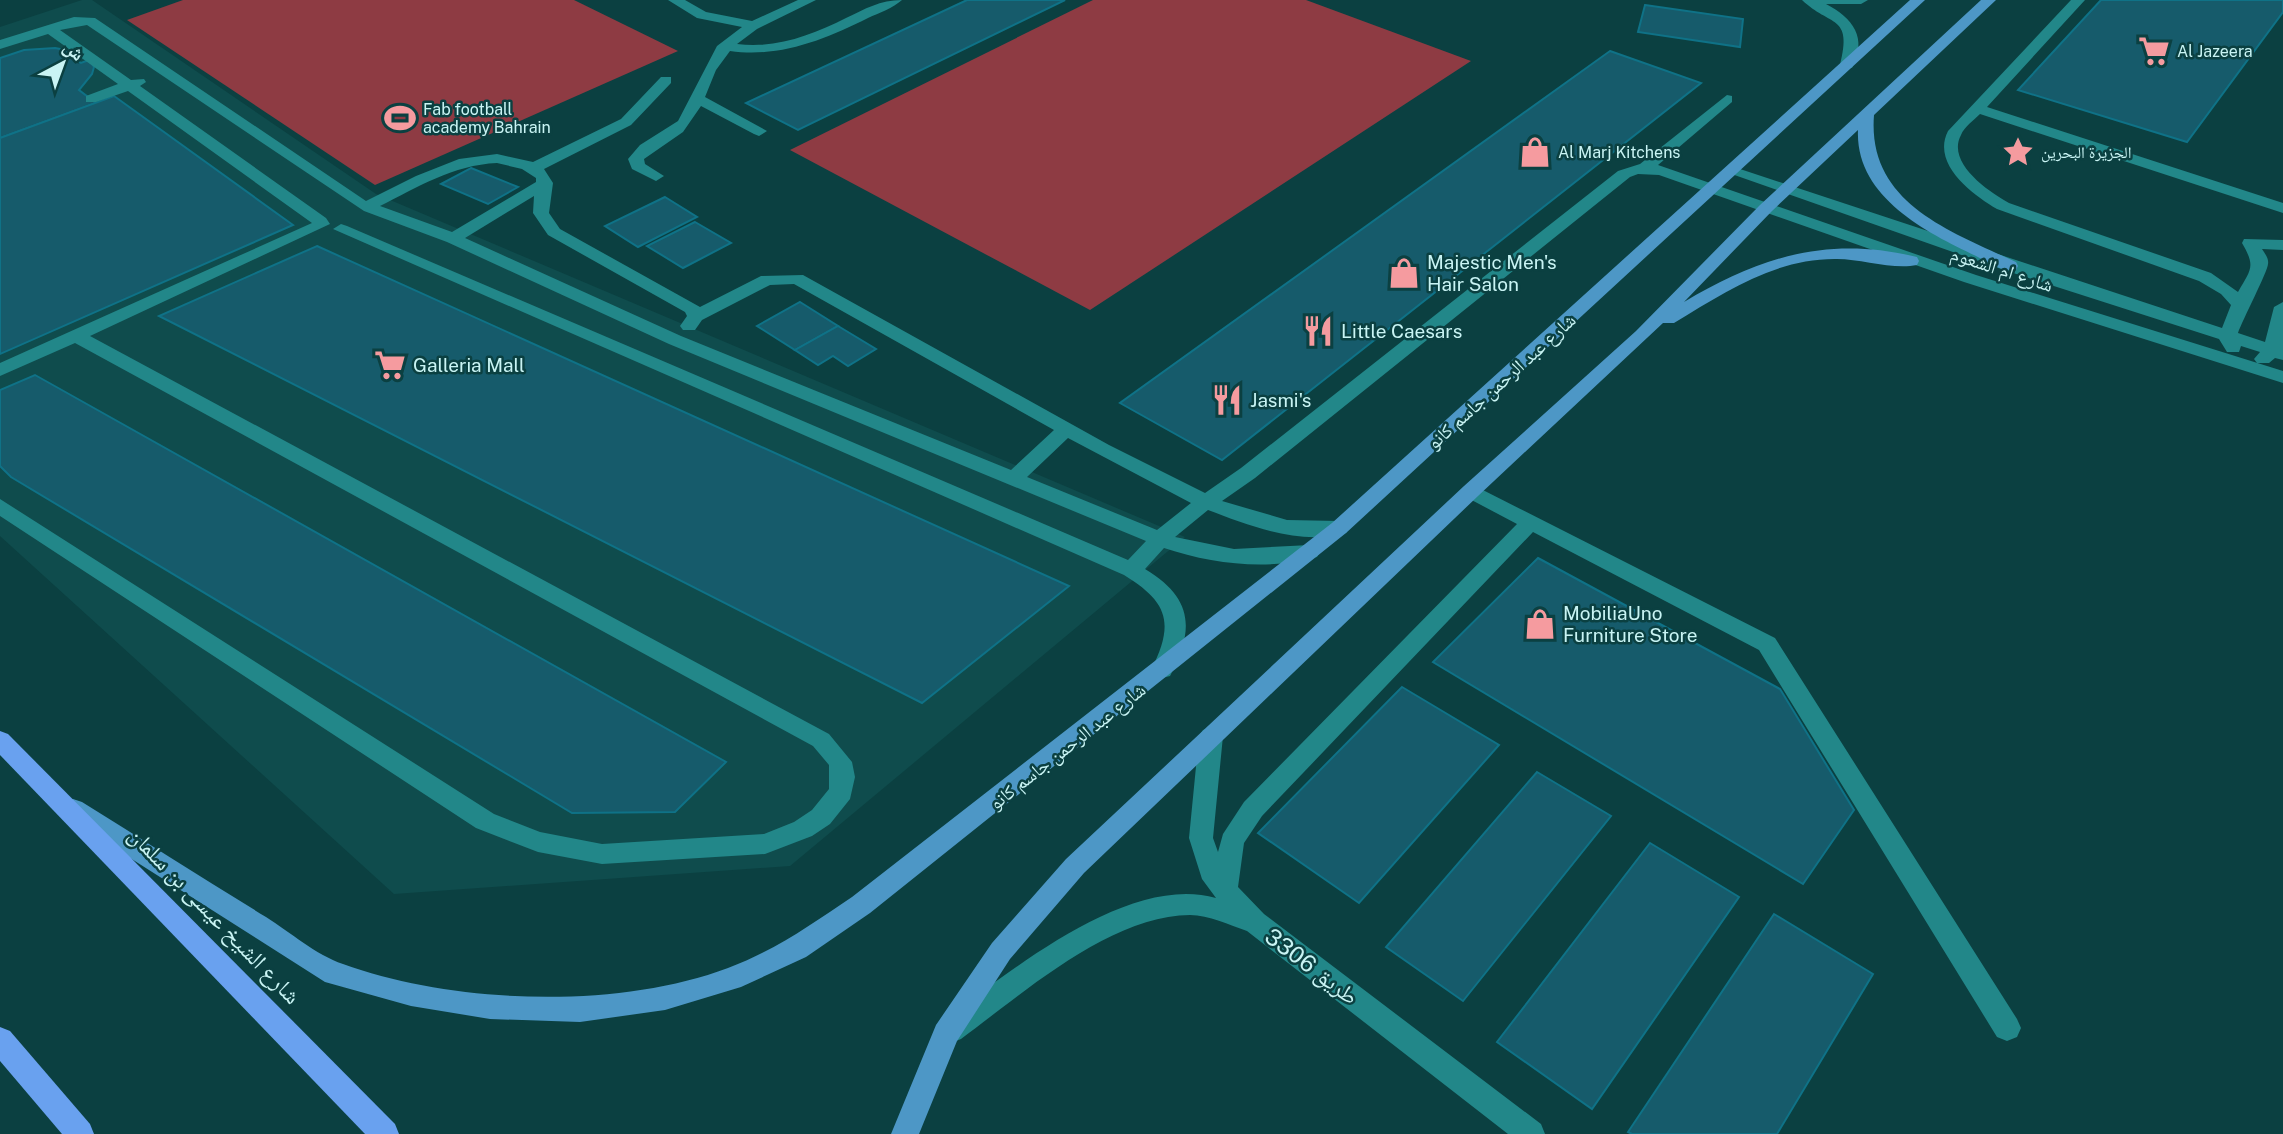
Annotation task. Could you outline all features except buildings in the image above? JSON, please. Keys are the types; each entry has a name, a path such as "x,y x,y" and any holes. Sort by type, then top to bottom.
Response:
{"highway":[{"name":"شارع الشيخ عيسى بن سلمان","path":"0,740 385,1134"},
{"path":"0,1040 80,1134"}],"main road":[{"name":"شارع عبد الرحمن جاسم كانو","path":"65,804 334,974 411,994 490,1007 580,1010 665,999 732,979 797,949 861,905 1310,552 1919,0"},
{"path":"905,1134 946,1034 1001,951 1074,866 1471,491 1642,335 1785,189 1989,0"},
{"path":"1867,114 1866,150 1886,191 1908,211 1935,228 2010,266"},
{"path":"1642,335 1721,288 1773,264 1830,254 1911,261"}],"street":[{"path":"675,0 702,15 752,25"},
{"path":"656,176 638,166 636,159 639,152 681,127 724,46 752,25 808,0"},
{"path":"724,46 753,50 785,48 895,0"},
{"path":"1809,0 1840,18 1850,29 1854,42 1847,65"},
{"path":"1826,0 1861,0"},
{"path":"2078,0 1953,134 1951,145 1955,160 1982,193 2015,211 2205,277 2227,289 2240,304"},
{"path":"0,45 75,21 90,21 366,206 453,238 675,340 1160,539 1218,556 1249,559 1310,552"},
{"path":"50,29 129,85 327,215 341,229 1131,570 1151,581 1167,595 1175,613 1178,631 1173,652 1161,671"},
{"path":"91,99 164,72"},
{"path":"533,168 626,122 666,80"},
{"path":"697,99 759,131"},
{"path":"1131,570 1189,512 1259,464 1624,174 1644,168 1727,99"},
{"path":"1976,108 2283,208"},
{"path":"0,370 327,215 366,206 473,159 497,156 533,168 544,177 541,213 554,232 692,309 696,316"},
{"name":"شارع ام الشعوم","path":"1644,168 1661,170 1911,261 2243,363"},
{"name":"شارع ام الشعوم","path":"1731,171 2277,353"},
{"path":"453,238 545,183"},
{"path":"341,229 364,221 369,216 366,206"},
{"path":"2275,375 2243,363 2227,338 2240,304 2260,268 2260,260 2250,243 2283,245"},
{"path":"675,340 696,316 767,280 797,279 1067,429 1206,502 1287,530 1312,532 1339,528"},
{"path":"2243,363 2277,353 2283,307"},
{"path":"0,506 485,821 529,839 602,854 765,844 803,829 821,817 841,792 843,777 840,762 821,740 76,336"},
{"path":"1013,480 1067,429"},
{"path":"1471,491 1768,644 2007,1027"},
{"path":"1225,891 1232,841 1253,809 1531,522"},
{"name":"طريق 3306","path":"1211,736 1201,838 1215,879 1255,922 1531,1134"},
{"path":"946,1034 1043,966 1144,909 1191,904 1255,922"}],"shaded area":[{"name":"Galleria Mall","path":"82,0 92,0 376,194 1185,537 790,866 394,894 0,536 0,27"},
{"name":"Fab football academy Bahrain","path":"183,0 574,0 678,51 375,185 127,20"},
{"path":"1093,0 1306,0 1471,61 1090,310 790,150"}],"place":[{"name":"Al Jazeera","path":"2154,51"},
{"name":"Fab football academy Bahrain","path":"400,118"},
{"name":"Al Marj Kitchens","path":"1535,152"},
{"name":"الجزيرة البحرين","path":"2018,152"},
{"name":"Majestic Men's Hair Salon","path":"1404,273"},
{"name":"Little Caesars","path":"1318,331"},
{"name":"Galleria Mall","path":"390,365"},
{"name":"Jasmi's","path":"1227,400"},
{"name":"MobiliaUno Furniture Store","path":"1540,624"}]}
